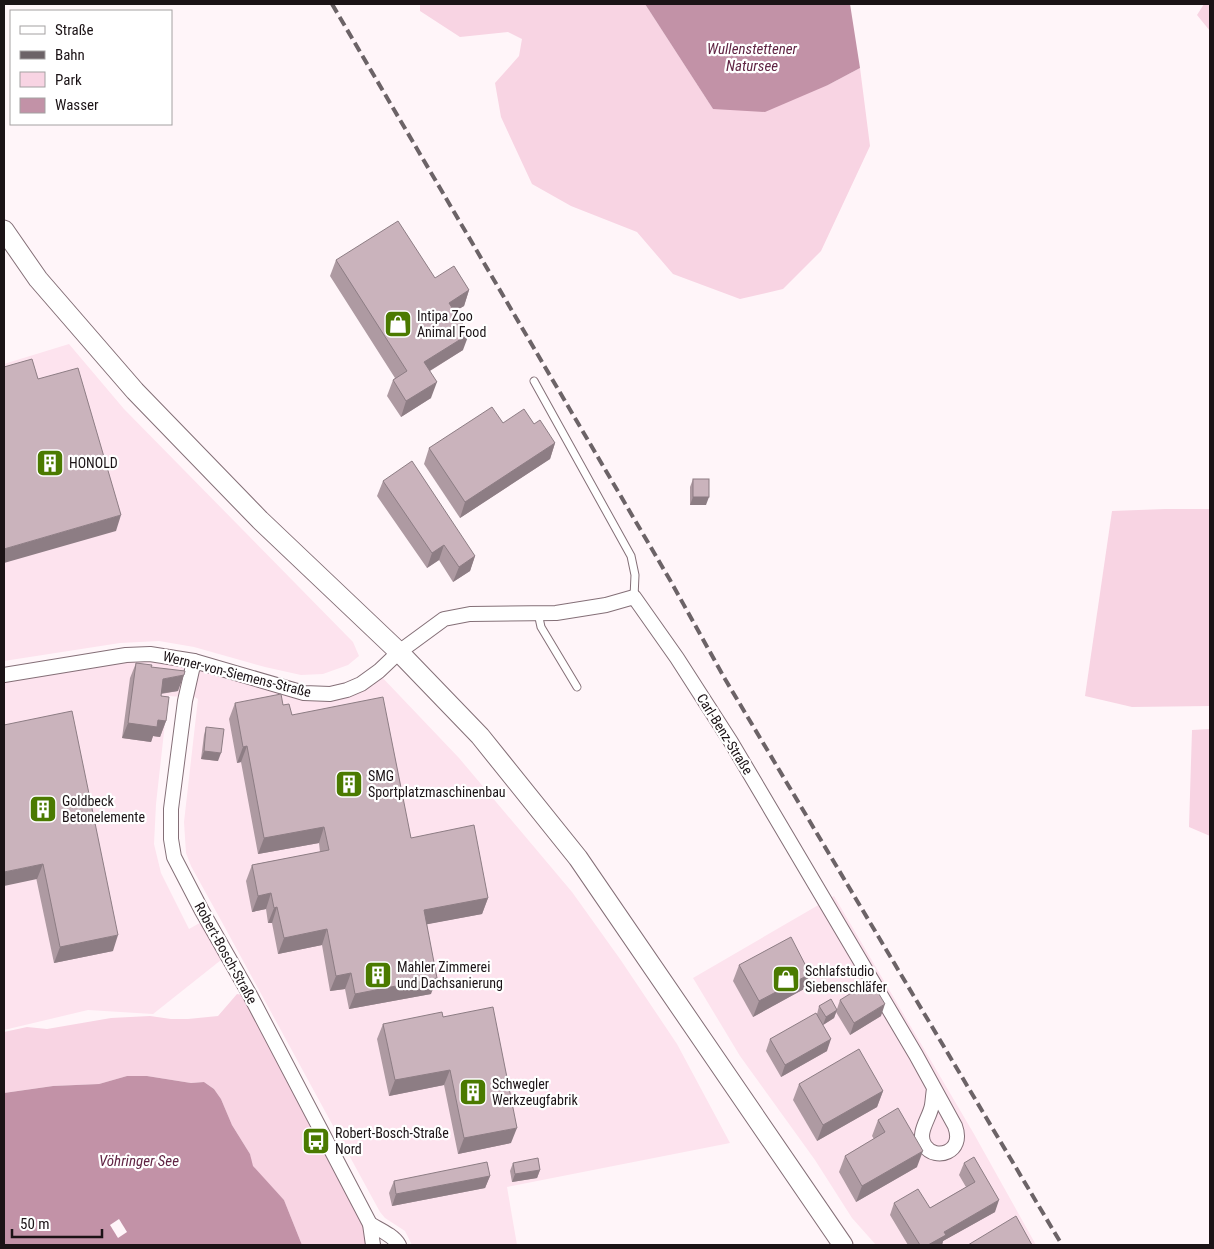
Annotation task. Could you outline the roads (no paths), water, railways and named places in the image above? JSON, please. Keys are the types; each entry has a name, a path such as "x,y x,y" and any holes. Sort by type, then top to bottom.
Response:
{"main road":[{"path":"4,230 38,279 136,391 260,520 398,652 480,736 578,858 843,1245"}],"street":[{"path":"398,652 444,619 470,614 556,613 606,605 634,597"},
{"name":"Carl-Benz-Straße","path":"634,597 677,658 731,742 916,1055 934,1089"},
{"name":"Werner-von-Siemens-Straße","path":"4,676 126,655 150,654 194,661 304,693 330,694 361,684 379,671 398,652"},
{"name":"Robert-Bosch-Straße","path":"194,661 187,691 171,809 171,839 174,857 197,903 250,996 370,1224 373,1245"},
{"name":"Robert-Bosch-Straße","path":"370,1224 399,1245"}],"lane":[{"path":"534,381 631,556 635,575 634,597"},
{"path":"538,613 541,627 577,687"}],"water":[{"name":"Wullenstettener Natursee","path":"645,4 850,4 860,68 828,85 765,112 713,109"},
{"name":"Vöhringer See","path":"127,1076 147,1076 191,1083 204,1082 214,1089 221,1099 232,1125 250,1154 253,1166 284,1200 302,1245 4,1245 4,1093 53,1086 99,1084"}],"railway":[{"path":"332,4 670,580 725,679 1062,1245"}],"place":[{"name":"Intipa Zoo Animal Food","path":"398,324"},
{"name":"HONOLD","path":"50,463"},
{"name":"SMG Sportplatzmaschinenbau","path":"349,784"},
{"name":"Goldbeck Betonelemente","path":"43,809"},
{"name":"Mahler Zimmerei und Dachsanierung","path":"378,975"},
{"name":"Schlafstudio Siebenschläfer","path":"786,979"},
{"name":"Schwegler Werkzeugfabrik","path":"473,1092"},
{"name":"Robert-Bosch-Straße Nord","path":"316,1141"}]}
